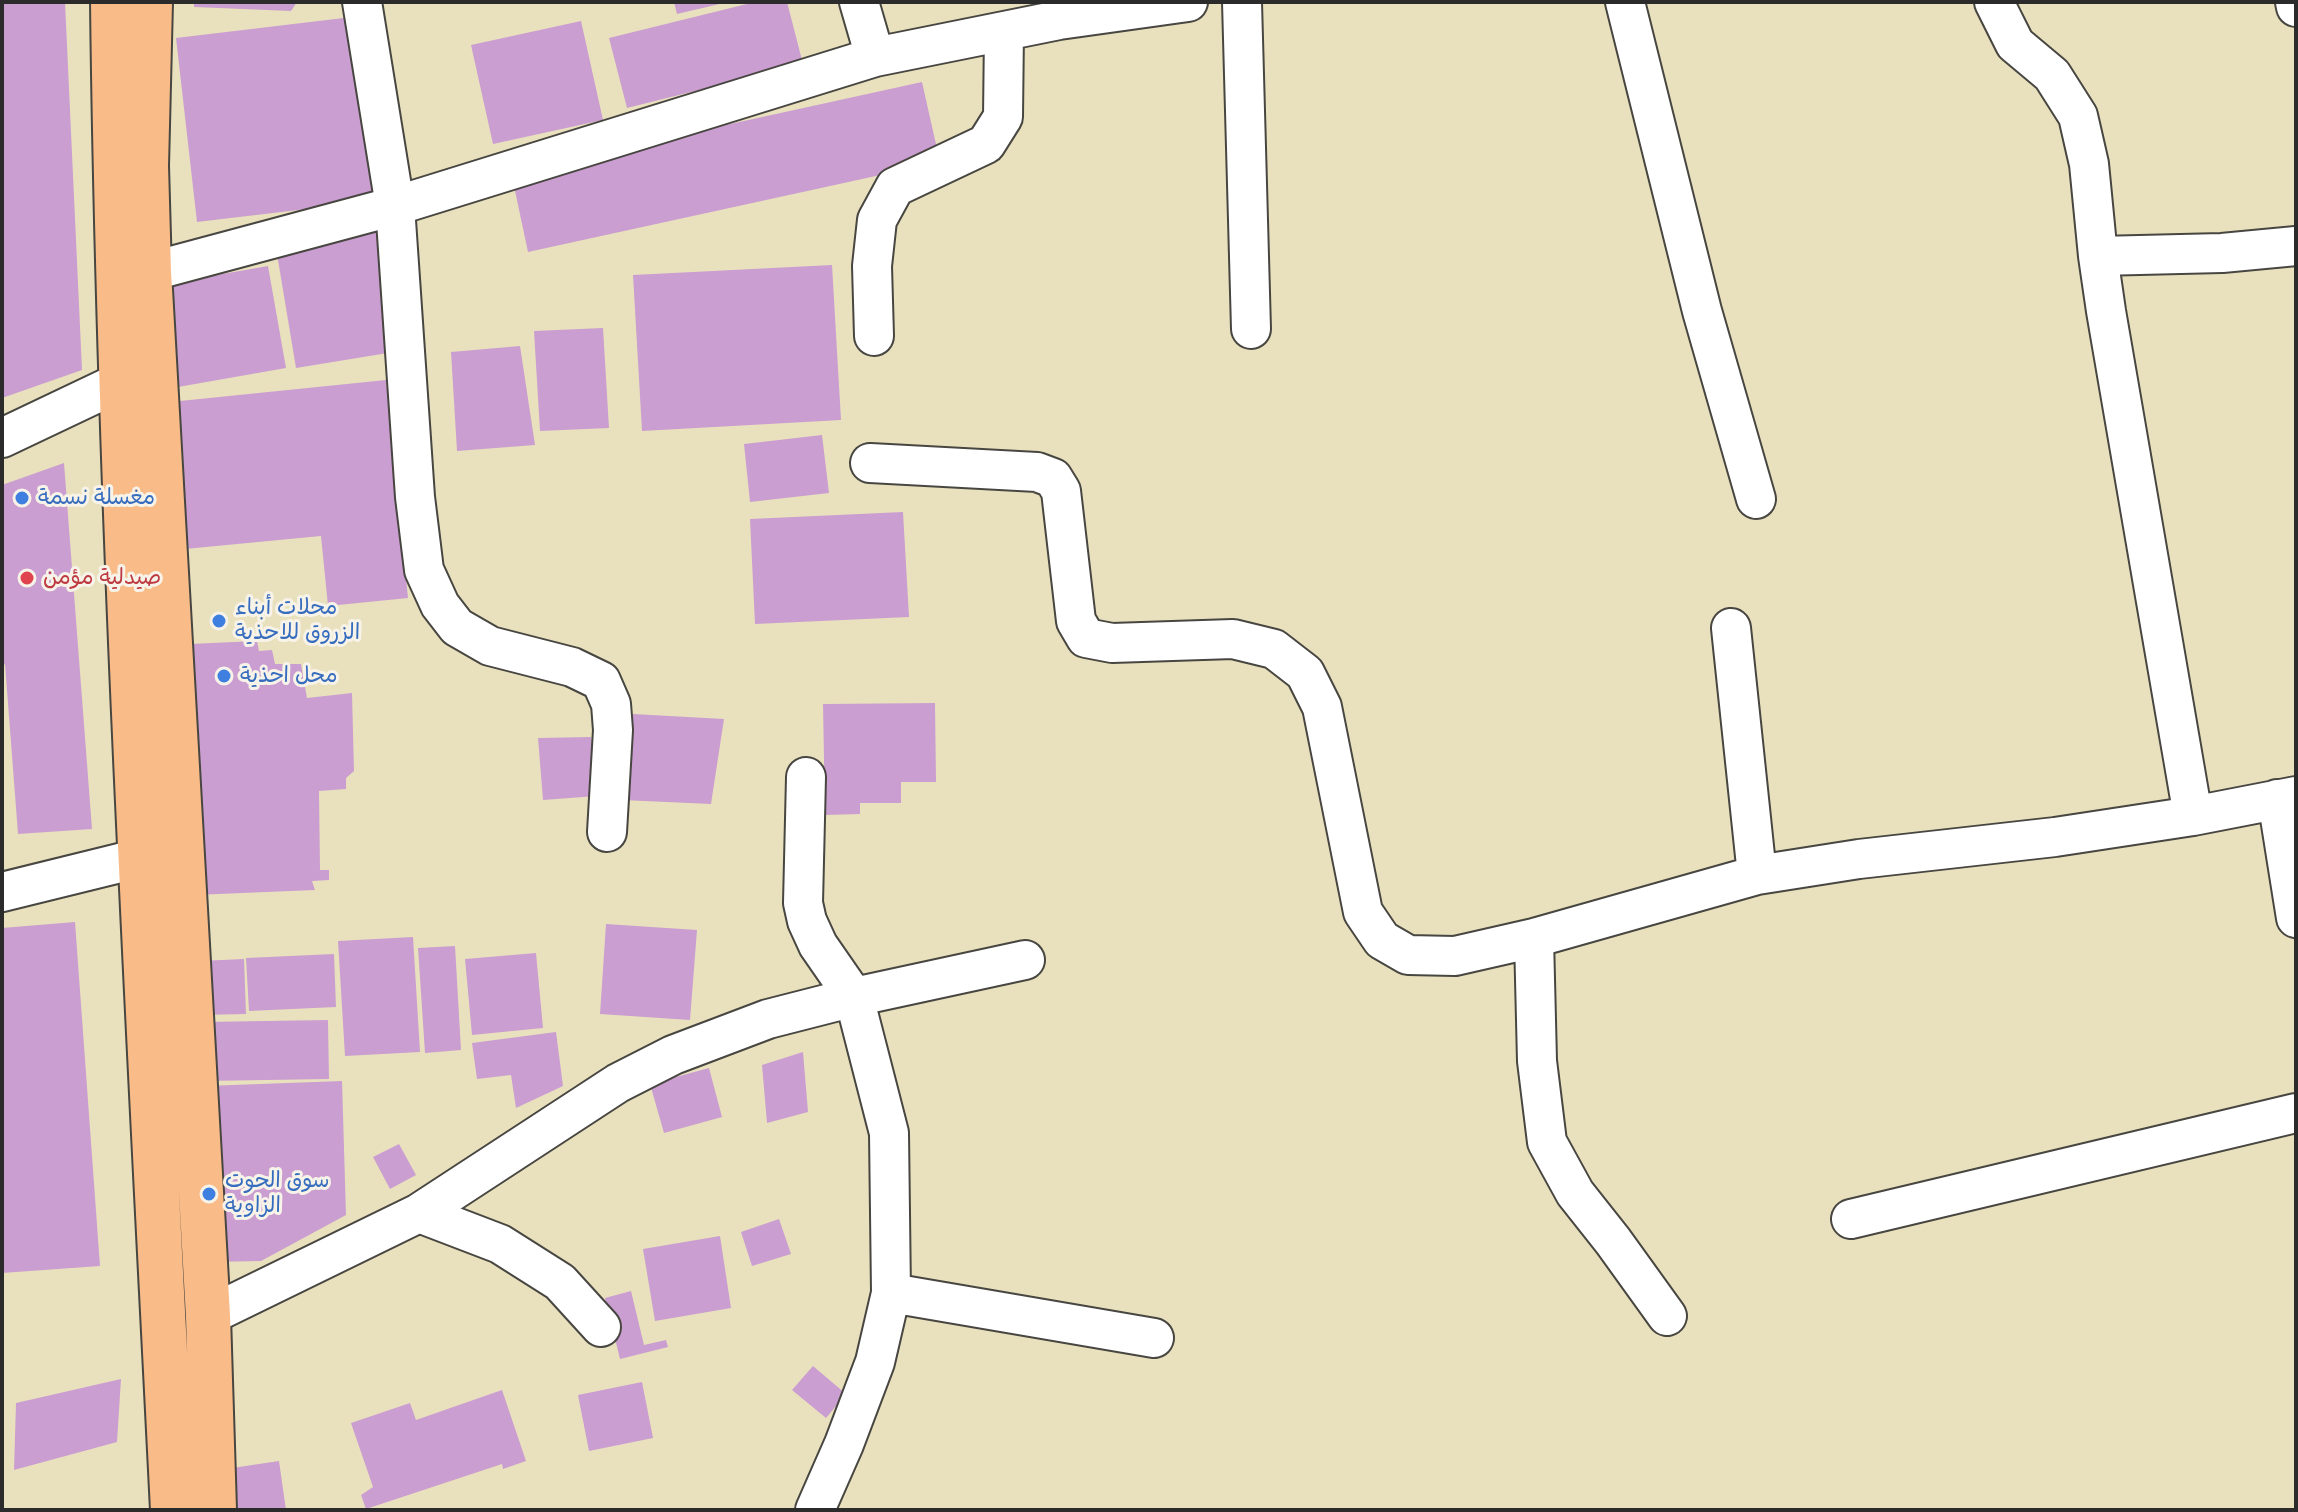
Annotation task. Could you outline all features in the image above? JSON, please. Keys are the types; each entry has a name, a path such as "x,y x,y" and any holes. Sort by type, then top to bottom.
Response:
{"main road":[{"path":"113,2 120,382 173,1510"},
{"path":"150,2 146,166 149,272 208,1316 214,1510"}],"street":[{"path":"362,2 395,206 415,497 424,570 440,605 457,627 490,646 572,667 601,681 611,704 613,730 607,832"},
{"path":"859,2 875,57"},
{"path":"149,272 395,206 875,57 1059,20 1188,2"},
{"path":"1242,2 1251,329"},
{"path":"1625,2 1702,311 1756,499"},
{"path":"1994,2 2015,44 2052,75 2078,116 2089,164 2098,256 2193,816"},
{"path":"874,336 872,266 877,220 895,187 986,144 1003,117 1004,31"},
{"path":"2098,256 2222,253 2296,246"},
{"path":"2,438 120,382"},
{"path":"870,463 1037,472 1053,478 1061,491 1076,621 1086,638 1112,643 1233,639 1274,649 1305,673 1322,707 1363,912 1382,940 1408,955 1455,956 1534,938 1757,875 1859,859 2055,837 2286,798 2296,918"},
{"path":"1731,628 1757,875"},
{"path":"806,777 803,903 807,921 818,945 854,997 889,1133 891,1293 875,1362 815,1510"},
{"path":"2,892 140,858"},
{"path":"1534,938 1537,1061 1547,1142 1575,1193 1667,1316"},
{"path":"208,1316 419,1213 632,1076 673,1055 768,1019 1025,960"},
{"path":"1851,1219 2296,1113"},
{"path":"419,1213 500,1244 560,1282 601,1327"},
{"path":"891,1293 1154,1338"}],"building":[{"path":"2,2 65,2 82,370 2,398"},
{"path":"194,2 297,2 291,11 194,7"},
{"path":"674,2 724,2 724,3 677,14"},
{"path":"755,2 787,2 803,64 627,108 609,38"},
{"path":"352,17 374,201 197,222 176,38"},
{"path":"581,21 603,120 493,144 471,45"},
{"path":"922,82 940,162 528,252 511,172"},
{"path":"380,232 400,351 296,368 276,248"},
{"path":"832,265 841,420 642,431 633,275"},
{"path":"268,266 286,368 178,387 160,285"},
{"path":"603,328 609,428 540,431 534,331"},
{"path":"520,346 535,445 457,451 451,352"},
{"path":"386,380 408,598 328,606 321,536 185,549 170,402"},
{"path":"822,435 829,493 750,502 744,444"},
{"path":"64,463 92,829 18,834 5,664 2,666 2,485"},
{"path":"903,512 909,617 755,624 750,519"},
{"path":"257,641 259,651 272,650 275,664 301,664 307,698 352,693 354,771 346,778 346,789 319,791 320,870 329,870 329,880 312,881 315,890 194,895 190,644"},
{"path":"935,703 936,782 901,782 901,803 860,803 860,814 825,815 823,704"},
{"path":"633,714 724,719 711,804 622,800"},
{"path":"591,737 597,796 543,800 538,738"},
{"path":"75,922 100,1266 2,1273 2,928"},
{"path":"606,924 697,930 690,1020 600,1014"},
{"path":"413,937 420,1052 345,1056 338,941"},
{"path":"455,946 461,1050 425,1053 418,948"},
{"path":"536,953 543,1028 472,1035 465,959"},
{"path":"334,954 336,1007 249,1011 246,958"},
{"path":"244,959 246,1014 201,1015 199,961"},
{"path":"328,1020 329,1079 205,1081 204,1022"},
{"path":"556,1032 563,1086 516,1108 511,1075 477,1079 472,1043"},
{"path":"803,1052 808,1112 767,1123 762,1065"},
{"path":"709,1068 722,1117 664,1133 650,1084"},
{"path":"342,1081 346,1215 261,1261 210,1262 205,1086"},
{"path":"399,1144 416,1175 390,1189 373,1157"},
{"path":"779,1219 791,1254 752,1266 741,1232"},
{"path":"720,1236 731,1308 655,1321 643,1249"},
{"path":"631,1291 644,1345 666,1340 668,1347 620,1359 605,1298"},
{"path":"813,1366 846,1394 826,1418 792,1390"},
{"path":"121,1379 117,1442 14,1470 16,1403"},
{"path":"642,1382 653,1438 589,1451 578,1395"},
{"path":"502,1390 526,1461 503,1469 502,1464 366,1509 361,1495 373,1487 351,1423 410,1403 416,1420"},
{"path":"279,1461 286,1510 225,1510 219,1470"}],"place":[{"name":"مغسلة نسمة","path":"22,498"},
{"name":"صيدلية مؤمن","path":"27,578"},
{"name":"محلات أبناء الزروق للاحذية","path":"219,621"},
{"name":"محل احذية","path":"224,676"},
{"name":"سوق الحوت الزاوية","path":"209,1194"}]}
